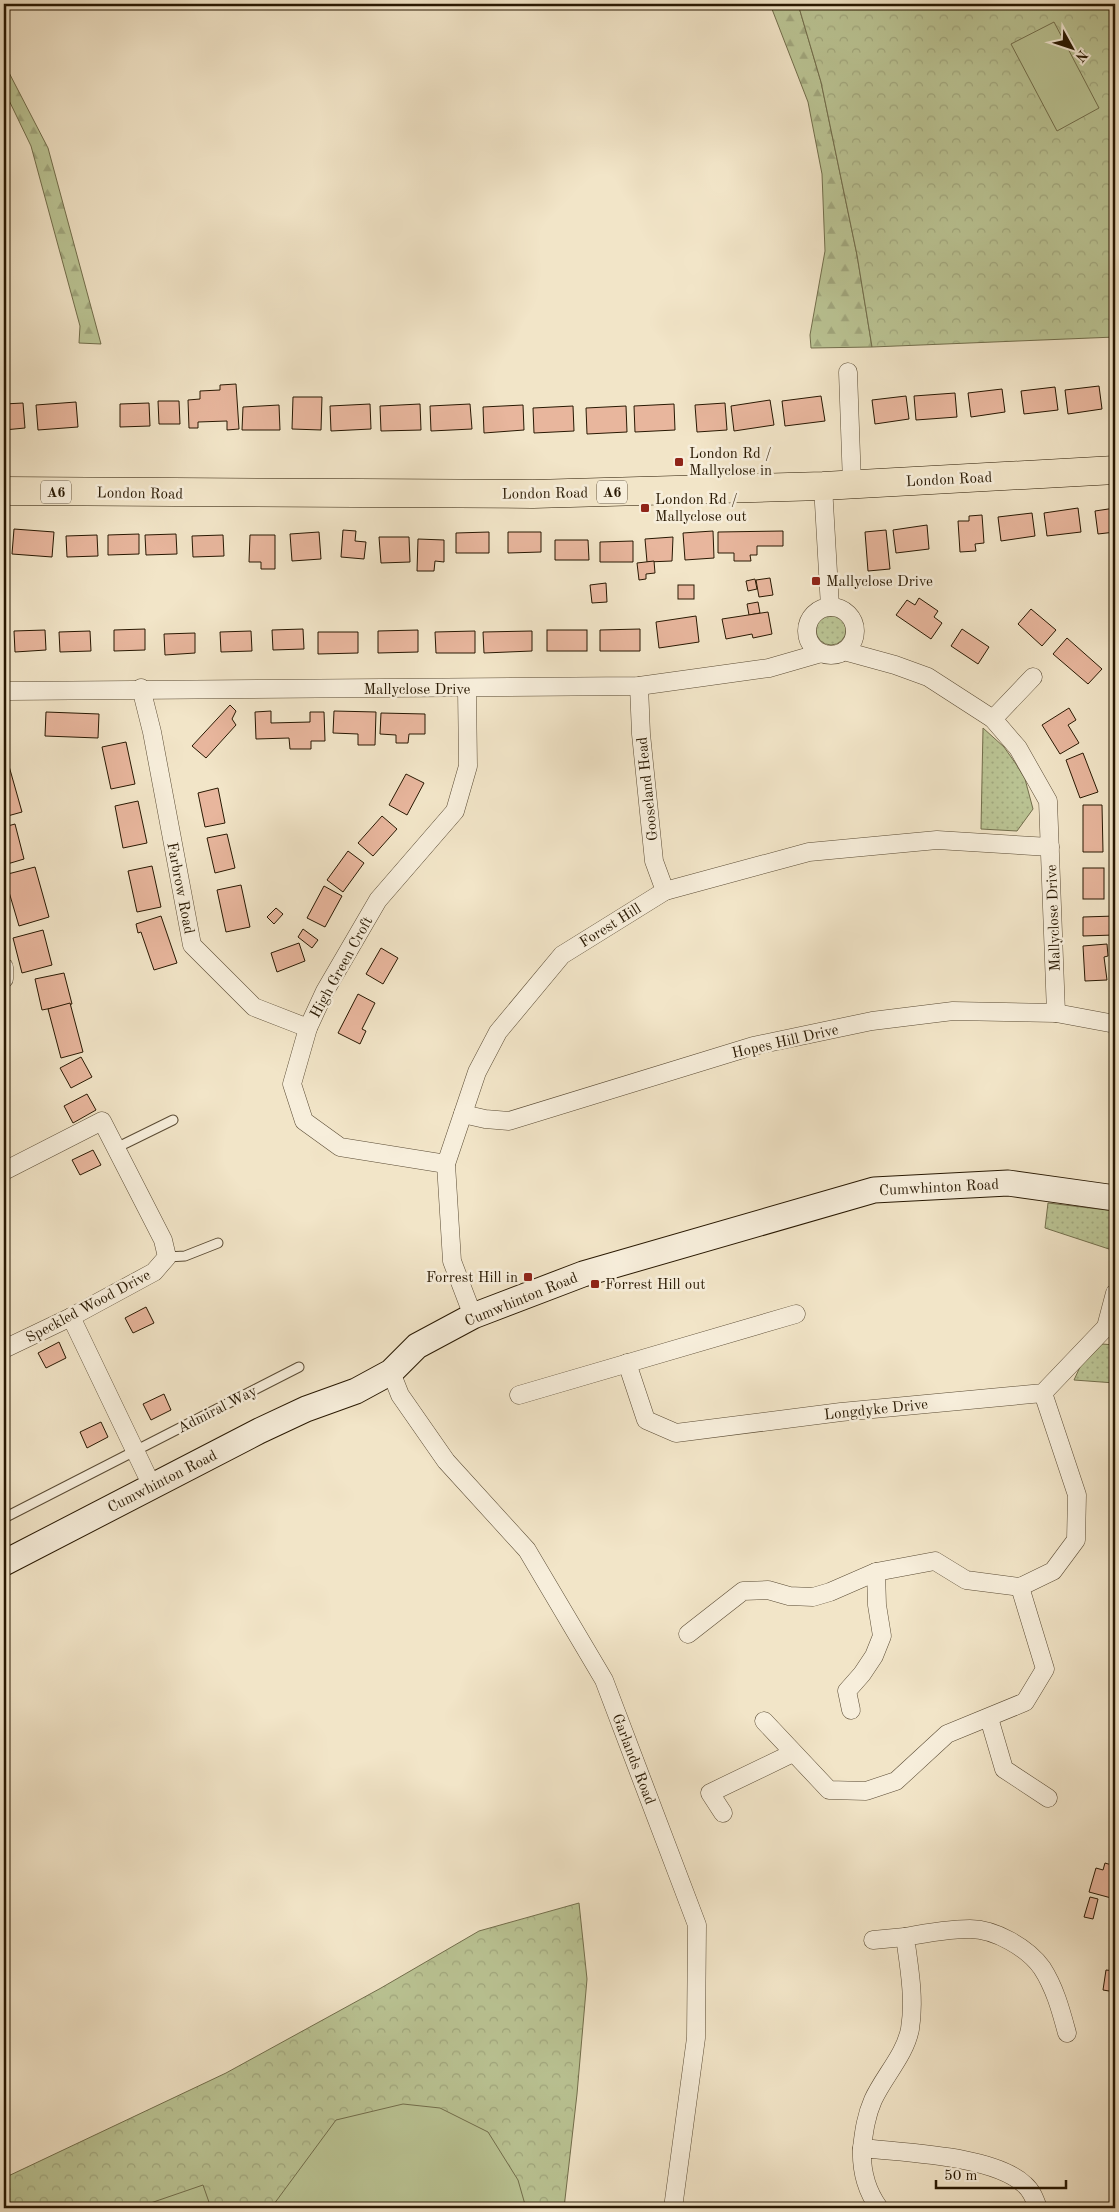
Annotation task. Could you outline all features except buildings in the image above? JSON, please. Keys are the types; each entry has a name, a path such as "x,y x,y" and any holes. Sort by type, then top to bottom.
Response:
{"main road":[{"name":"London Road","path":"4,492 533,494 822,486 1115,470"}],"street":[{"path":"848,372 852,484"},
{"path":"822,486 830,608"},
{"path":"821,653 815,649 808,637 808,624 816,612 830,608 843,610 854,627 853,641 844,651"},
{"name":"Mallyclose Drive","path":"9,691 141,688 467,689 639,686 769,668 821,653 836,654 844,651 895,664 928,677 993,719 1018,748 1048,802 1056,1013"},
{"path":"993,719 1033,677"},
{"name":"Gooseland Head","path":"639,686 641,734 654,861 665,891"},
{"name":"Farbrow Road","path":"141,688 152,732 192,945 254,1007 308,1028"},
{"name":"High Green Croft","path":"446,1164 340,1147 304,1121 292,1084 308,1028 325,990 378,900 455,811 468,766 467,689"},
{"name":"Forest Hill","path":"473,1316 452,1261 446,1164 477,1072 498,1032 562,955 665,891 809,852 937,840 1050,847"},
{"path":"4,966 4,979"},
{"name":"Hopes Hill Drive","path":"463,1114 485,1120 509,1121 753,1046 872,1021 953,1011 1056,1013 1115,1024"},
{"path":"4,1172 102,1121 163,1240 167,1257"},
{"name":"Cumwhinton Road","path":"4,1563 259,1431 306,1409 356,1390 391,1372 417,1346 473,1316 583,1274 874,1190 1008,1182 1115,1198"},
{"name":"Speckled Wood Drive","path":"4,1349 71,1317 154,1272 167,1257"},
{"path":"688,1634 743,1590 768,1590 789,1596 814,1597 876,1572 935,1561 966,1580 1020,1587 1053,1571 1076,1540 1077,1495 1043,1393 1110,1330 1115,1293"},
{"path":"519,1395 796,1314"},
{"path":"71,1317 152,1486"},
{"name":"Longdyke Drive","path":"627,1363 646,1420 676,1433 841,1412 1043,1393"},
{"name":"Garlands Road","path":"391,1372 400,1395 446,1461 527,1550 604,1680 697,1926 696,2038 673,2208"},
{"path":"851,1710 847,1691 874,1656 882,1636 877,1604 876,1572"},
{"path":"764,1721 829,1790 866,1791 896,1781 948,1734 1024,1702 1044,1669 1020,1587"},
{"path":"988,1718 1004,1769 1048,1798"},
{"path":"723,1813 710,1794 793,1752"},
{"path":"874,1940 971,1929 998,1934 1015,1944 1042,1967 1060,2008 1067,2033"},
{"path":"879,2208 865,2182 861,2160 862,2148 866,2115 874,2098 901,2054 910,2030 909,1969 905,1937"},
{"path":"862,2148 966,2161 999,2168 1025,2184 1034,2196 1038,2208"}],"lane":[{"path":"116,1148 173,1120"},
{"path":"167,1257 185,1256 218,1243"},
{"name":"Admiral Way","path":"4,1518 299,1367"}],"green space":[{"path":"770,4 798,4 821,82 857,255 872,347 811,348 810,335 825,251 822,174 808,102"},
{"path":"798,4 1115,4 1115,337 872,347 857,255 821,82"},
{"path":"1054,22 1099,108 1057,131 1011,44"},
{"path":"4,63 48,148 101,344 79,343 80,326 31,146 4,90"},
{"path":"831,615 842,619 846,630 842,641 831,645 820,641 816,630 820,619"},
{"path":"983,728 1004,747 1025,779 1033,809 1017,831 981,829"},
{"path":"1048,1203 1115,1211 1115,1251 1045,1228"},
{"path":"1102,1344 1115,1345 1115,1383 1074,1380 1080,1367"},
{"path":"579,1903 587,1979 577,2094 564,2208 4,2208 4,2178 226,2073 381,1988 479,1931"},
{"path":"403,2104 440,2108 488,2132 518,2180 526,2208 272,2208 336,2120"},
{"path":"203,2185 211,2208 136,2208"}],"place":[{"name":"London Rd / Mallyclose in","path":"679,462"},
{"name":"London Rd / Mallyclose out","path":"645,508"},
{"name":"Mallyclose Drive","path":"816,581"},
{"name":"Forrest Hill in","path":"528,1277"},
{"name":"Forrest Hill out","path":"595,1284"}]}
